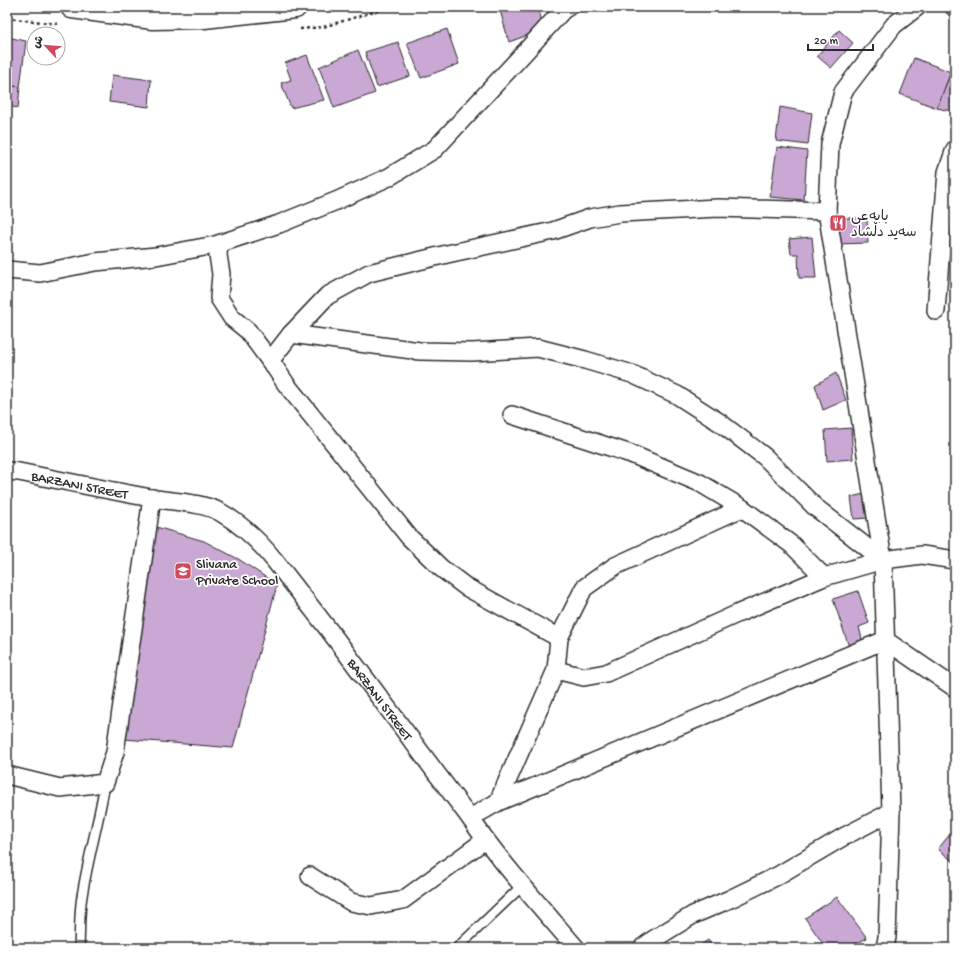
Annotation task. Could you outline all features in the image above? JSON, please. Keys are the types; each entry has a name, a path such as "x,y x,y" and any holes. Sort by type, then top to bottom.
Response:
{"main road":[{"path":"72,7 153,18 177,12 204,17 296,7"}],"street":[{"path":"7,270 40,273 95,262 156,256 219,244 279,224 336,201 389,177 435,149 568,7"},
{"path":"885,948 887,937 891,812 883,560 827,211 830,144 843,92 894,26 917,7"},
{"path":"936,311 947,172 955,149"},
{"path":"270,361 291,334 327,296 369,273 553,230 590,218 620,213 718,208 827,211"},
{"path":"219,244 218,255 221,274 219,298 232,318 248,330 286,384 409,537 441,568 466,587 559,638"},
{"path":"291,334 420,351 472,352 538,348 632,374 677,395 719,422 765,457 815,507 883,560"},
{"path":"512,415 631,454 700,484 742,508 792,545 824,577"},
{"name":"BARZANI STREET","path":"7,471 19,472 152,498 205,506 220,512 240,525 267,550 332,634 486,840 576,948"},
{"path":"7,775 60,788 105,784 116,752 152,498"},
{"path":"498,802 556,670 559,638 584,588 614,566 742,508"},
{"path":"556,670 584,677 606,673 739,613 824,577 883,560 922,555 955,560"},
{"path":"885,640 955,688"},
{"path":"470,818 498,802 885,640"},
{"path":"642,948 694,915 777,876 843,837 891,812"},
{"path":"310,876 351,902 370,906 403,900 486,840"}],"lane":[{"path":"79,948 82,898 105,784"},
{"path":"457,948 522,885"}],"building":[{"path":"499,7 538,7 544,29 509,42"},
{"path":"574,7 590,7 576,12"},
{"path":"447,29 459,64 421,78 407,43"},
{"path":"839,30 853,43 831,68 817,56"},
{"path":"7,37 26,41 20,87 7,85"},
{"path":"398,42 410,76 377,87 365,52"},
{"path":"358,50 375,93 334,108 319,67"},
{"path":"307,55 324,100 291,108 281,83 291,80 285,63"},
{"path":"914,58 951,72 937,108 900,94"},
{"path":"951,72 955,73 955,112 937,108"},
{"path":"112,75 151,80 149,107 109,102"},
{"path":"7,85 20,87 18,108 7,106"},
{"path":"780,107 812,113 808,145 776,141"},
{"path":"777,147 807,151 804,200 770,197"},
{"path":"837,218 867,218 868,243 838,244"},
{"path":"812,237 816,278 799,278 798,254 791,254 789,239"},
{"path":"836,373 846,400 823,410 815,385"},
{"path":"851,428 853,459 827,461 825,430"},
{"path":"864,494 868,518 854,519 851,497"},
{"name":"Slivana Private School","path":"153,526 204,541 240,560 277,585 233,748 124,739"},
{"path":"858,591 869,623 859,627 864,647 850,650 833,599"},
{"path":"955,828 955,863 938,849"},
{"path":"837,897 867,938 847,948 826,948 805,918"},
{"path":"708,940 714,948 696,948"}],"place":[{"name":"بایەعی سەید دڵشاد","path":"838,223"},
{"name":"Slivana Private School","path":"183,571"}]}
